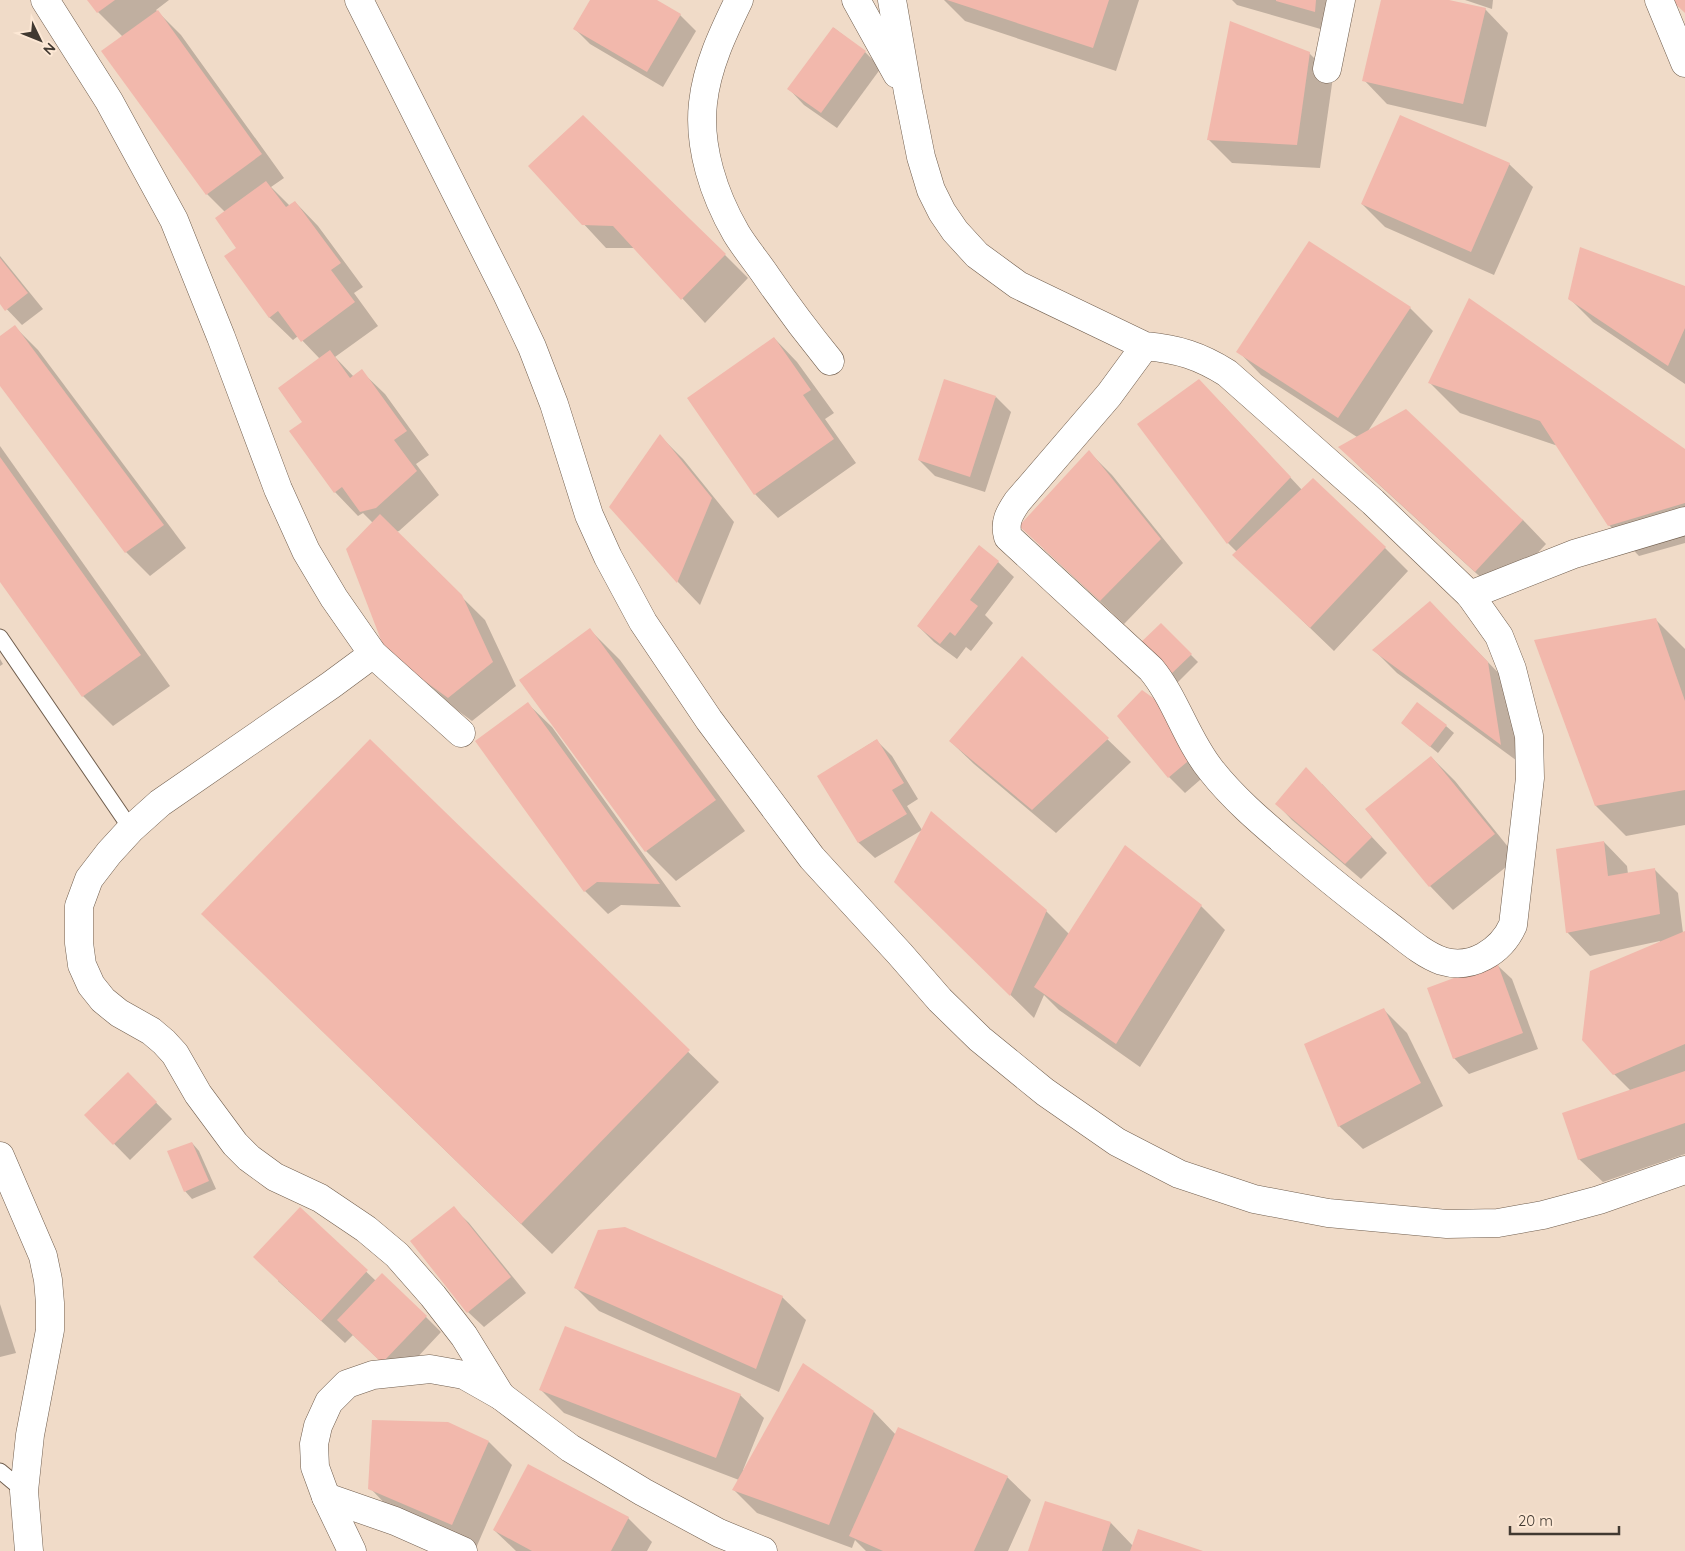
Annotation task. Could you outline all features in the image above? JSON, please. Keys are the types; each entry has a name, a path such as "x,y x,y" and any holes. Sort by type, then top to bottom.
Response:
{"street":[{"path":"45,0 109,101 174,220 211,309 278,488 306,551 334,598 373,654 461,733"},
{"path":"359,0 532,347 554,404 589,516 608,557 643,622 710,720 812,858 940,1000 980,1039 1045,1092 1117,1142 1179,1174 1254,1199 1328,1213 1447,1224 1498,1223 1553,1213 1599,1200 1685,1170"},
{"path":"739,0 716,50 703,102 702,123 712,179 736,234 795,317 830,361"},
{"path":"856,0 908,92"},
{"path":"892,0 921,157 931,190 942,212 955,231 977,255 1018,285 1146,346 1169,348 1190,354 1209,362 1227,374 1373,502 1470,595 1499,636 1512,669 1529,736 1530,778 1513,926 1501,945 1487,956 1473,961 1458,963 1442,961 1425,953 1341,890 1248,810 1210,769 1197,750 1162,682 1151,669 1008,537 1006,523 1017,502 1109,395 1146,346"},
{"path":"1327,69 1341,0"},
{"path":"1659,0 1685,63"},
{"path":"1470,595 1574,554 1685,521"},
{"path":"373,654 160,802 131,829 89,879 79,906 79,943 82,965 91,985 103,1000 119,1013 151,1031 175,1054 198,1094 235,1144 249,1158 275,1177 320,1198 366,1229 397,1256 433,1296 464,1336 501,1396"},
{"path":"0,1156 43,1256 50,1303 50,1330 30,1435 24,1491 29,1551"},
{"path":"352,1551 326,1497 315,1467 314,1444 318,1426 330,1402 347,1384 373,1375 430,1369 464,1375 501,1396 570,1448 642,1492 719,1533 763,1551"},
{"path":"326,1497 394,1521 463,1551"}],"lane":[{"path":"0,637 131,829"},
{"path":"0,1471 24,1491"}],"building":[{"path":"87,0 115,0 97,13"},
{"path":"590,0 657,0 681,14 647,72 573,29"},
{"path":"947,0 1109,0 1093,48"},
{"path":"1316,0 1315,12 1276,1"},
{"path":"1381,0 1449,0 1486,8 1463,104 1362,81"},
{"path":"1671,0 1685,0 1685,13"},
{"path":"158,10 262,154 206,195 101,51"},
{"path":"1230,21 1310,52 1297,145 1207,140"},
{"path":"833,27 866,51 821,113 787,89"},
{"path":"583,115 726,254 681,300 613,226 582,225 528,166"},
{"path":"1400,115 1510,163 1471,252 1361,204"},
{"path":"266,181 286,207 295,201 341,263 331,270 355,302 301,342 278,311 269,318 224,256 236,248 215,218"},
{"path":"1309,241 1411,307 1338,418 1236,352"},
{"path":"1580,247 1685,286 1685,328 1668,366 1568,299"},
{"path":"0,258 28,293 5,311 0,304"},
{"path":"1469,298 1685,449 1685,503 1608,526 1540,421 1428,383"},
{"path":"15,325 164,525 125,553 0,386 0,336"},
{"path":"774,337 811,390 803,395 834,439 754,495 687,398"},
{"path":"330,350 350,378 362,369 407,431 394,440 417,471 376,508 360,512 342,487 334,493 289,431 302,422 278,388"},
{"path":"944,379 996,396 970,477 918,460"},
{"path":"1199,379 1291,477 1227,544 1137,424"},
{"path":"1406,409 1523,520 1475,572 1338,447"},
{"path":"660,434 712,498 677,583 609,507"},
{"path":"1089,450 1161,539 1100,601 1019,526"},
{"path":"0,457 141,655 82,697 0,582"},
{"path":"1313,478 1386,547 1310,628 1232,555"},
{"path":"380,514 462,595 493,662 448,698 386,653 346,549"},
{"path":"979,545 999,561 970,600 978,606 955,636 950,632 940,644 917,626"},
{"path":"1430,601 1488,662 1501,745 1372,650"},
{"path":"1656,618 1685,701 1685,790 1595,806 1534,640"},
{"path":"1161,623 1192,654 1169,676 1137,646"},
{"path":"590,628 716,800 645,852 519,680"},
{"path":"1022,656 1109,738 1032,810 949,741"},
{"path":"1142,690 1156,700 1193,757 1168,778 1117,716"},
{"path":"528,702 660,884 597,882 584,892 475,741"},
{"path":"1417,702 1447,725 1430,747 1401,723"},
{"path":"370,739 690,1050 521,1224 201,914"},
{"path":"877,739 904,783 892,790 907,814 858,843 817,776"},
{"path":"1431,756 1495,834 1429,887 1365,809"},
{"path":"1306,767 1372,837 1345,864 1275,804"},
{"path":"931,811 1047,910 1010,996 894,882"},
{"path":"1604,841 1608,876 1655,868 1660,914 1566,933 1556,849"},
{"path":"1125,845 1202,905 1116,1044 1034,987"},
{"path":"1685,931 1685,1044 1613,1075 1582,1040 1590,971"},
{"path":"1497,962 1523,1033 1453,1059 1427,988"},
{"path":"1384,1008 1421,1083 1338,1127 1304,1044"},
{"path":"1685,1071 1685,1123 1578,1160 1562,1113"},
{"path":"128,1072 157,1102 113,1145 84,1115"},
{"path":"192,1142 209,1181 184,1192 167,1151"},
{"path":"454,1206 511,1277 467,1313 410,1241"},
{"path":"300,1207 368,1270 321,1321 253,1257"},
{"path":"625,1227 783,1296 756,1369 574,1288 598,1230"},
{"path":"382,1273 427,1316 382,1363 337,1320"},
{"path":"565,1326 741,1394 716,1458 539,1390"},
{"path":"803,1363 874,1411 829,1525 732,1490"},
{"path":"372,1420 448,1422 489,1441 452,1525 368,1489"},
{"path":"898,1427 1008,1476 974,1551 883,1551 849,1536"},
{"path":"528,1464 629,1517 611,1551 532,1551 493,1530"},
{"path":"1045,1501 1111,1522 1102,1551 1028,1551"},
{"path":"1138,1529 1203,1551 1130,1551"}]}
